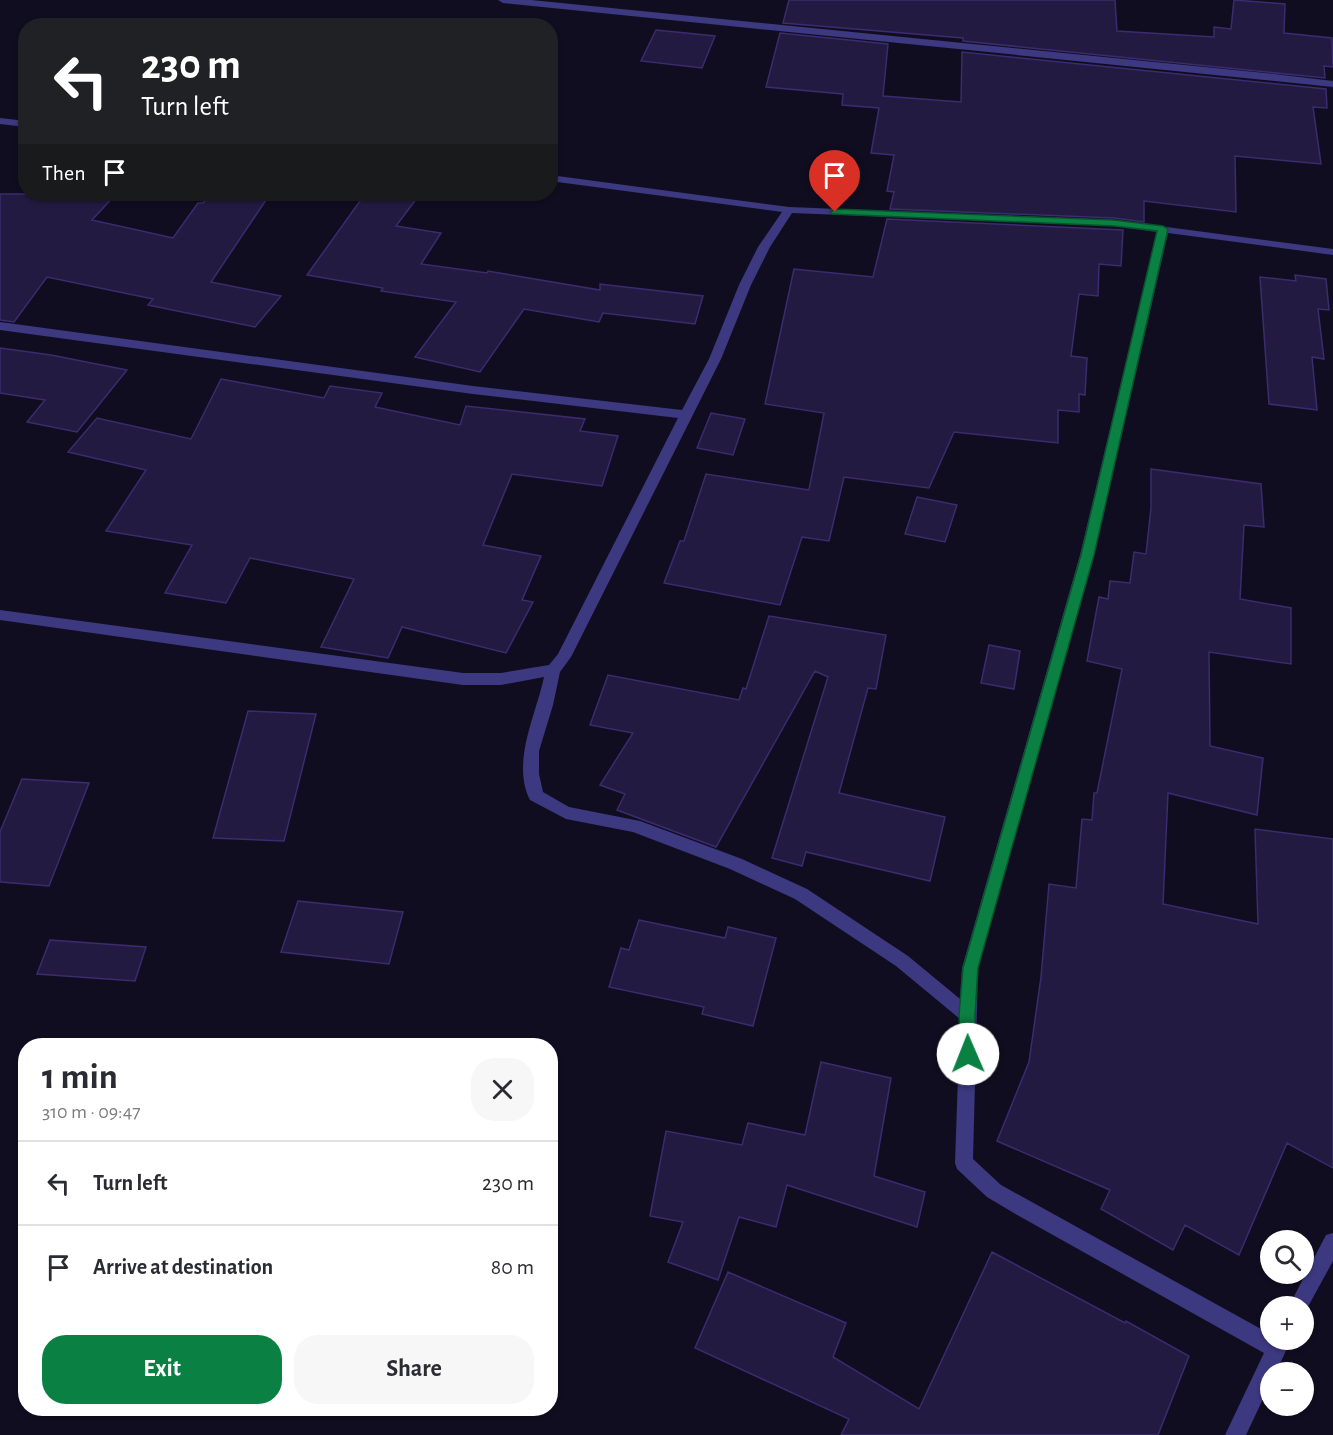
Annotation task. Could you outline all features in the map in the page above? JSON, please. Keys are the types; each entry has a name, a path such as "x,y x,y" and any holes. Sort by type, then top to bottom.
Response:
{"street":[{"path":"502,0 1333,84"},
{"path":"0,121 18,123"},
{"path":"558,179 789,210 1114,223 1333,252"},
{"path":"789,210 764,248 744,285 715,358 564,657 553,669 546,705 531,751 531,774 536,796 566,813 634,826 736,864 801,894 902,962 967,1015"},
{"path":"1163,229 1088,555 970,968 964,1163 994,1191 1026,1210 1260,1334"},
{"path":"0,326 473,390 686,415"},
{"path":"0,615 463,678 501,679 553,669"},
{"path":"1304,1296 1333,1242"},
{"path":"1235,1435 1276,1350"}],"building":[{"path":"789,0 1115,0 1117,31 1214,37 1214,27 1231,29 1234,0 1285,4 1284,33 1332,38 1333,67 1324,66 1325,78 963,41 963,38 783,23"},
{"path":"656,30 715,36 702,68 641,61"},
{"path":"780,33 888,44 883,96 961,102 962,52 1326,89 1327,108 1313,107 1321,164 1235,156 1236,212 1144,201 1144,222 1114,218 890,209 894,192 887,191 894,155 871,153 879,108 842,105 843,94 766,87"},
{"path":"0,194 18,194 18,201 110,201 92,220 173,238 198,203 265,201 211,282 281,296 255,327 148,305 153,299 47,277 14,322 0,320"},
{"path":"360,201 415,201 396,226 441,233 421,264 487,273 488,271 600,290 600,284 703,296 695,324 603,313 599,322 524,309 480,372 415,357 456,302 381,291 383,288 307,275"},
{"path":"887,219 1123,230 1121,266 1099,264 1098,296 1079,294 1071,356 1087,358 1085,395 1079,394 1079,412 1058,410 1058,443 954,432 929,488 844,477 829,541 802,537 780,605 664,583 680,541 684,541 706,474 809,490 824,413 765,404 794,269 873,277"},
{"path":"1295,275 1326,279 1329,310 1318,309 1324,359 1312,357 1317,410 1269,404 1260,277 1296,281"},
{"path":"0,348 51,355 127,370 77,432 27,422 45,400 0,393"},
{"path":"221,379 324,398 330,386 382,393 375,407 460,425 466,406 585,419 580,431 618,436 602,486 512,474 483,545 541,556 522,600 533,602 506,653 402,627 388,658 321,647 354,579 250,558 226,603 165,593 192,545 106,531 146,470 68,452 97,418 191,439"},
{"path":"711,413 745,419 733,455 697,448"},
{"path":"1151,469 1261,484 1264,527 1244,525 1240,599 1291,608 1291,664 1209,652 1210,746 1263,758 1257,815 1168,793 1163,904 1258,924 1255,829 1333,839 1333,1168 1287,1143 1239,1255 1185,1225 1173,1250 1101,1209 1110,1190 997,1141 1029,1062 1041,977 1049,884 1076,888 1082,819 1092,820 1094,793 1097,793 1122,669 1087,661 1099,597 1108,599 1110,581 1130,583 1134,552 1146,554 1151,508"},
{"path":"917,497 957,505 945,542 905,534"},
{"path":"769,616 886,635 876,689 868,688 839,793 945,817 930,881 806,852 802,866 772,858 828,677 815,671 716,847 617,810 625,794 600,785 633,733 590,725 608,675 739,700 743,688 746,689"},
{"path":"989,645 1020,651 1014,689 981,683"},
{"path":"248,711 316,714 284,841 213,838"},
{"path":"22,779 89,783 49,886 0,882 0,832"},
{"path":"298,901 403,912 389,964 281,952"},
{"path":"639,920 725,938 728,927 776,938 753,1026 702,1014 704,1007 609,987 621,948 629,950"},
{"path":"50,940 146,947 135,981 37,974"},
{"path":"821,1062 891,1078 874,1176 925,1192 917,1227 787,1185 776,1227 739,1217 718,1280 668,1262 683,1222 650,1216 666,1131 742,1145 748,1123 805,1135"},
{"path":"992,1252 1189,1356 1158,1435 841,1435 849,1419 695,1348 728,1272 846,1323 833,1357 919,1409"}],"route":[{"path":"835,212 1114,223 1163,229 1088,555 970,968 967,1015 968,1054"}]}
